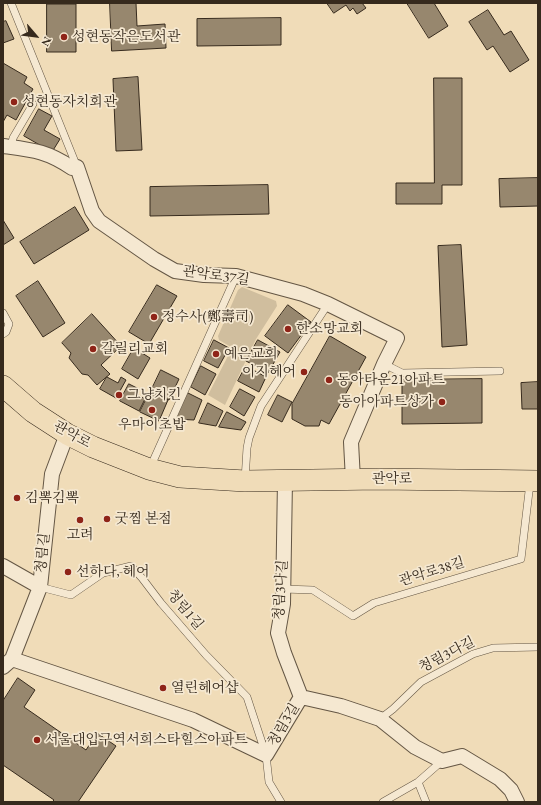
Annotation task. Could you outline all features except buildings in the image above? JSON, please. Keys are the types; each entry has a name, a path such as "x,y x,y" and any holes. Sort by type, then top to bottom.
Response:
{"main road":[{"name":"관악로","path":"3,386 33,412 67,434 93,447 149,469 180,476 245,481 534,481"}],"street":[{"path":"7,146 35,150 49,155 72,168 77,167"},
{"name":"관악로37길","path":"77,167 92,211 99,221 112,232 175,271 204,275 236,276 303,294 328,304 397,338 384,364 351,442 353,480"},
{"name":"청림길","path":"7,663 40,587 52,474 67,434"},
{"name":"청림3나길","path":"285,480 283,604 278,633 284,653 302,697"},
{"path":"3,566 40,587"},
{"name":"청림3길","path":"7,663 193,720 266,756 302,697 341,706 380,719 415,747 442,761"},
{"path":"442,761 462,756 500,779 512,799"}],"lane":[{"name":"관악로37길","path":"11,3 77,167"},
{"path":"7,146 33,104"},
{"path":"149,469 236,276"},
{"path":"245,481 249,438 261,406 328,304"},
{"path":"3,313 9,324 6,332 3,334"},
{"path":"384,364 402,373 500,371"},
{"name":"관악로38길","path":"283,589 313,590 353,616 374,603 521,559 534,481"},
{"name":"청림1길","path":"40,587 71,595 103,574 131,566 206,655 247,697 266,756"},
{"name":"청림3다길","path":"380,719 393,709 421,682 473,654 493,648 538,646"},
{"path":"266,756 269,782 281,802"},
{"path":"383,802 418,782 442,761"},
{"path":"418,782 426,802"}],"shaded area":[{"path":"242,287 276,301 277,306 256,339 225,405 208,395 231,350 231,347 219,340 218,336 238,290"}],"place":[{"name":"성현동작은도서관","path":"64,37"},
{"name":"성현동자치회관","path":"14,102"},
{"name":"정수사(鄭壽司)","path":"154,317"},
{"name":"한소망교회","path":"288,329"},
{"name":"갈릴리교회","path":"93,349"},
{"name":"예은교회","path":"216,354"},
{"name":"이지헤어","path":"304,372"},
{"name":"동아타운21아파트","path":"329,380"},
{"name":"그냥치킨","path":"119,395"},
{"name":"동아아파트상가","path":"442,402"},
{"name":"우마이초밥","path":"152,410"},
{"name":"김뽁김뽁","path":"17,498"},
{"name":"굿찜 본점","path":"107,519"},
{"name":"고려","path":"80,520"},
{"name":"선하다, 헤어","path":"68,572"},
{"name":"열린헤어샵","path":"163,688"},
{"name":"서울대입구역서희스타힐스아파트","path":"37,740"}]}
